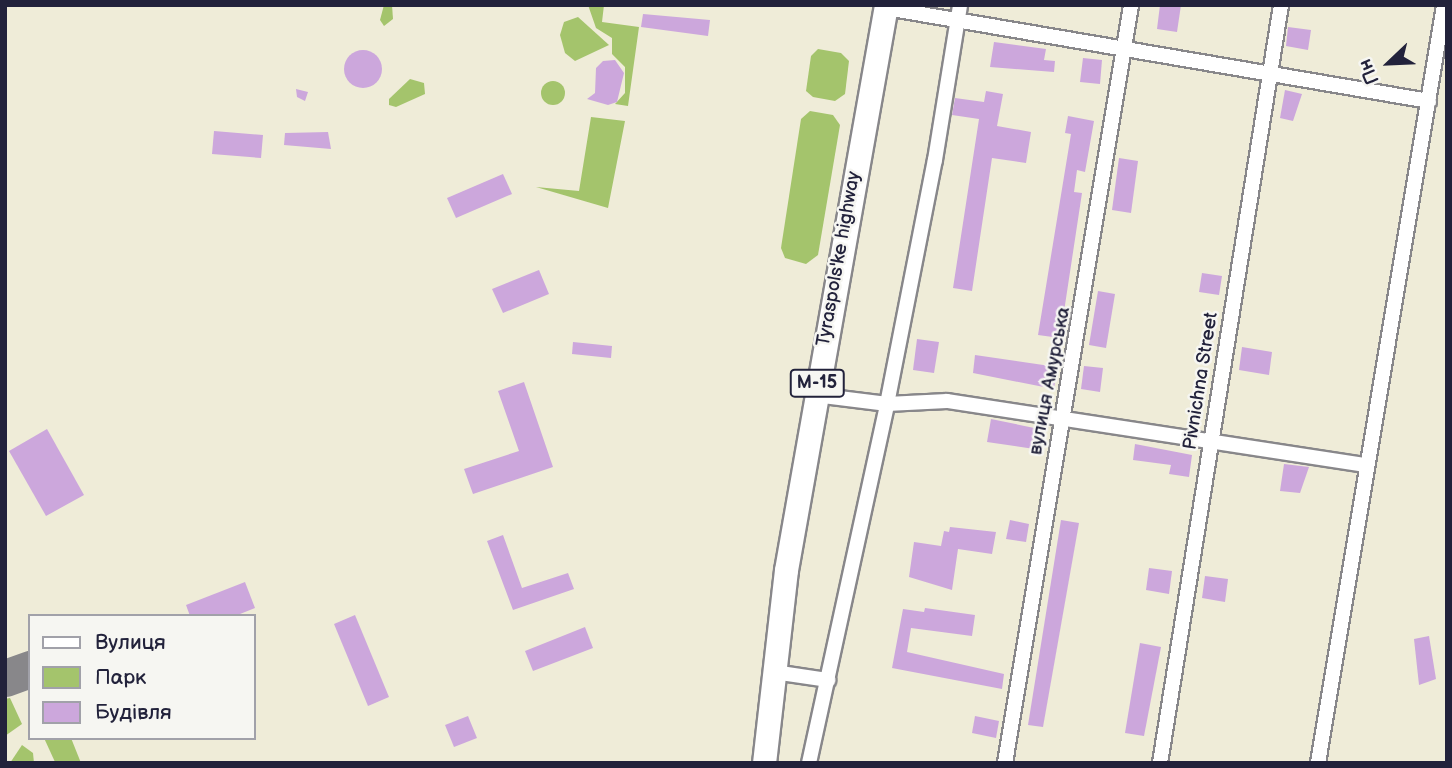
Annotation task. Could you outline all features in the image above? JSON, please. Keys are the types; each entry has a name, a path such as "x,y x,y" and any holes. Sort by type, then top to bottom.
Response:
{"main road":[{"name":"Tyraspols'ke highway","path":"764,763 774,672 815,395 886,6"}],"street":[{"path":"809,763 887,404 960,5"},
{"name":"вулиця Амурська","path":"1005,763 1131,5"},
{"name":"Pivnichna Street","path":"1160,763 1281,5"},
{"path":"1318,763 1444,5"},
{"path":"886,6 957,23 1429,101"},
{"path":"815,395 887,404 947,401 1367,465"},
{"path":"774,672 828,680"}],"green space":[{"path":"384,5 392,5 393,19 384,26 380,20"},
{"path":"588,5 604,5 602,22 639,27 628,106 615,104 625,93 625,67 612,54 612,38 596,28"},
{"path":"578,17 609,45 575,61 565,53 560,35 564,22"},
{"path":"818,49 841,53 849,61 845,94 835,101 813,97 806,91 811,56"},
{"path":"410,79 424,83 425,94 396,107 389,105 389,99"},
{"path":"553,81 564,88 565,93 558,104 553,105 542,98 541,93 548,82"},
{"path":"810,111 833,115 840,125 818,255 806,264 785,258 781,248 801,119"},
{"path":"591,117 625,121 608,208 536,187 579,191"},
{"path":"10,698 22,724 5,736 5,699"},
{"path":"45,740 72,740 81,763 55,762"},
{"path":"22,745 33,753 34,763 10,763"}],"building":[{"path":"1160,5 1181,5 1177,32 1157,29"},
{"path":"643,14 710,20 708,36 641,27"},
{"path":"1288,27 1311,30 1308,50 1286,46"},
{"path":"994,42 1046,49 1044,60 1055,61 1054,72 990,67"},
{"path":"363,50 376,56 382,69 376,82 363,88 350,82 344,69 350,56"},
{"path":"1083,58 1102,60 1100,84 1080,82"},
{"path":"615,60 624,73 617,102 608,105 587,99 595,93 596,68 603,61"},
{"path":"296,89 308,92 305,101 297,97"},
{"path":"1285,90 1302,94 1293,121 1280,118"},
{"path":"986,91 1003,94 997,126 1031,132 1026,163 992,158 972,291 953,288 979,119 952,115 955,98 984,102"},
{"path":"1068,116 1094,121 1085,172 1077,170 1074,192 1082,193 1060,338 1038,335 1071,134 1065,133"},
{"path":"214,131 263,135 261,158 212,154"},
{"path":"328,132 331,149 284,145 285,133"},
{"path":"1119,158 1138,161 1131,213 1112,210"},
{"path":"503,174 512,194 456,218 447,198"},
{"path":"539,270 549,294 503,313 492,289"},
{"path":"1202,273 1222,276 1219,295 1199,292"},
{"path":"1098,291 1115,294 1106,348 1089,345"},
{"path":"917,339 939,342 934,373 913,370"},
{"path":"573,342 612,346 611,358 572,354"},
{"path":"1242,347 1272,352 1269,375 1239,370"},
{"path":"975,355 1057,367 1054,389 973,373"},
{"path":"1084,366 1103,368 1100,392 1081,389"},
{"path":"524,382 553,467 473,494 464,469 519,451 498,391"},
{"path":"991,419 1044,430 1041,450 987,442"},
{"path":"47,429 84,495 46,516 9,451"},
{"path":"1135,444 1192,455 1189,477 1169,474 1171,465 1133,460"},
{"path":"1284,464 1309,467 1300,493 1280,491"},
{"path":"1010,520 1029,524 1026,542 1006,539"},
{"path":"1061,520 1079,523 1043,727 1028,725"},
{"path":"950,527 996,532 992,554 958,549 952,590 909,577 914,542 941,546 944,531 949,532"},
{"path":"503,535 522,588 568,573 574,589 513,610 487,541"},
{"path":"1149,568 1172,571 1169,594 1146,590"},
{"path":"1205,576 1228,579 1225,602 1202,598"},
{"path":"245,582 255,608 240,614 189,614 186,605"},
{"path":"925,608 975,615 972,636 911,628 907,652 1004,674 1002,689 892,668 903,609 924,612"},
{"path":"355,615 389,697 368,706 334,624"},
{"path":"585,627 593,648 533,671 525,651"},
{"path":"1429,636 1436,679 1419,685 1414,639"},
{"path":"1140,643 1161,647 1144,736 1125,733"},
{"path":"468,716 477,738 454,747 445,725"},
{"path":"975,716 999,721 996,738 972,733"}],"taxiway":[{"path":"5,678 28,670"}]}
